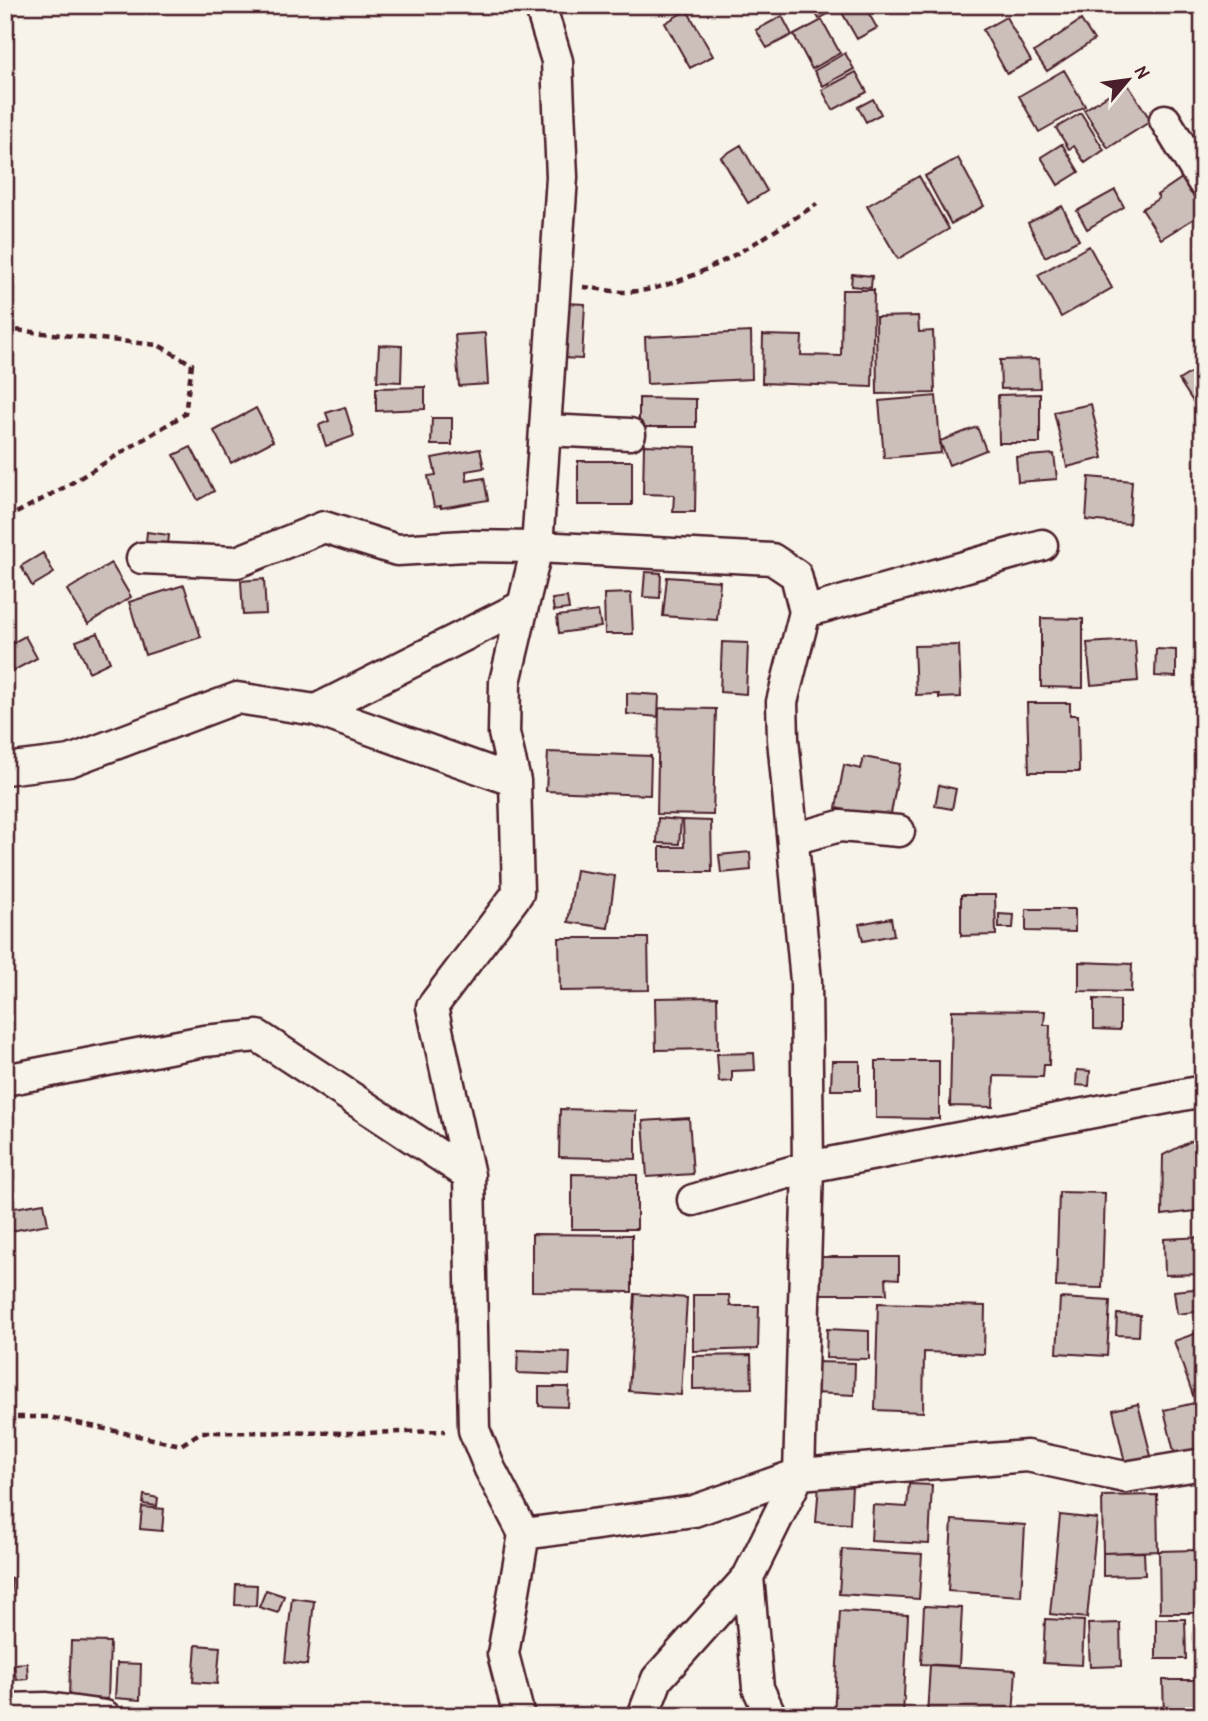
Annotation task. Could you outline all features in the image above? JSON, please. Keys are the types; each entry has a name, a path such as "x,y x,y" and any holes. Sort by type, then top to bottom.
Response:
{"street":[{"path":"519,1716 503,1654 524,1534 490,1469 474,1430 469,1175 432,1007 518,893 516,781 504,733 505,682 537,547 562,177 557,61 540,5"},
{"path":"1165,120 1203,182"},
{"path":"545,430 629,434"},
{"path":"142,558 237,562 324,527 397,550 465,546 537,547 772,559 796,575 805,612 782,702 783,739 806,981 808,1167 799,1474 748,1577 657,1679 643,1716"},
{"path":"805,612 1042,545"},
{"path":"316,710 523,606"},
{"path":"5,769 70,761 237,698 316,710 516,781"},
{"path":"793,839 839,826 899,831"},
{"path":"5,1080 204,1041 258,1036 469,1175"},
{"path":"693,1200 808,1167 1203,1091"},
{"path":"524,1534 694,1511 799,1474 1027,1456 1125,1476 1203,1464"},
{"path":"748,1577 758,1688 771,1716"},
{"path":"5,1709 47,1708 105,1716"}],"path":[{"path":"555,290 584,287 623,292 664,285 724,261 817,204"},
{"path":"5,329 158,345 192,364 185,414 65,487 5,519"},
{"path":"5,1417 49,1417 181,1445 201,1432 360,1433 474,1430"}],"building":[{"path":"811,5 844,5 819,19"},
{"path":"847,5 864,5 877,28 857,39 840,9"},
{"path":"687,10 713,56 690,68 665,23"},
{"path":"782,16 792,35 767,48 756,30"},
{"path":"1006,17 1031,61 1007,74 983,30"},
{"path":"822,20 840,53 812,69 794,35"},
{"path":"1081,20 1094,40 1047,71 1034,52"},
{"path":"845,53 854,69 823,86 814,71"},
{"path":"1064,70 1085,106 1039,132 1019,96"},
{"path":"856,72 867,92 833,110 822,90"},
{"path":"1127,83 1151,121 1108,148 1084,110"},
{"path":"873,99 881,114 866,122 858,107"},
{"path":"1081,113 1104,150 1085,163 1074,146 1069,149 1056,128"},
{"path":"1062,144 1079,172 1058,185 1041,157"},
{"path":"741,145 767,191 748,203 721,157"},
{"path":"958,158 984,206 951,224 925,176"},
{"path":"919,176 949,229 898,259 867,206"},
{"path":"1185,176 1200,198 1196,201 1203,213 1161,239 1142,209"},
{"path":"1115,190 1124,207 1087,229 1077,211"},
{"path":"1062,206 1079,240 1045,257 1028,223"},
{"path":"1089,246 1112,288 1061,317 1038,275"},
{"path":"852,274 872,276 871,288 851,286"},
{"path":"842,290 874,290 872,387 762,383 763,335 802,336 801,355 841,356"},
{"path":"564,303 585,304 582,359 561,358"},
{"path":"918,316 919,332 933,331 935,393 877,394 876,317"},
{"path":"751,332 752,379 647,384 645,337"},
{"path":"485,333 488,384 459,386 455,335"},
{"path":"379,345 402,346 401,382 377,381"},
{"path":"1039,359 1040,388 1001,389 1000,360"},
{"path":"1203,365 1203,417 1179,380"},
{"path":"425,387 425,409 376,411 376,388"},
{"path":"1040,394 1040,443 999,443 998,395"},
{"path":"936,396 941,453 884,458 879,401"},
{"path":"639,398 696,399 696,427 639,427"},
{"path":"1091,404 1103,458 1067,467 1054,412"},
{"path":"345,407 354,436 326,446 319,425 329,421 326,413"},
{"path":"256,408 273,441 231,463 214,431"},
{"path":"432,418 452,418 452,445 431,445"},
{"path":"977,427 986,450 949,465 940,441"},
{"path":"644,445 696,447 695,512 673,512 674,495 643,494"},
{"path":"191,447 214,491 198,500 174,455"},
{"path":"480,449 484,468 466,471 467,481 484,478 488,500 434,507 428,476 436,475 432,458"},
{"path":"1054,454 1057,479 1018,482 1016,457"},
{"path":"578,461 632,461 632,505 578,505"},
{"path":"1089,477 1132,481 1129,524 1086,520"},
{"path":"147,532 169,535 168,545 146,542"},
{"path":"43,553 54,573 32,586 21,566"},
{"path":"111,563 131,597 88,624 67,590"},
{"path":"645,572 661,573 660,598 643,597"},
{"path":"667,577 720,581 717,620 663,616"},
{"path":"264,579 266,614 243,615 241,581"},
{"path":"184,585 201,637 145,655 129,602"},
{"path":"631,593 633,634 605,634 604,594"},
{"path":"567,597 569,609 554,611 552,599"},
{"path":"598,611 601,627 559,633 557,616"},
{"path":"1041,618 1083,619 1083,688 1041,687"},
{"path":"98,633 110,662 89,672 76,641"},
{"path":"25,636 37,658 11,672 5,661 5,647"},
{"path":"1135,640 1138,681 1091,685 1087,643"},
{"path":"722,642 748,643 746,694 720,692"},
{"path":"959,645 961,697 916,695 914,646"},
{"path":"1156,649 1176,650 1176,677 1155,676"},
{"path":"627,693 659,695 658,717 627,714"},
{"path":"1027,703 1070,703 1070,715 1078,715 1079,772 1029,772"},
{"path":"659,708 716,709 713,815 657,814"},
{"path":"548,752 651,756 650,795 546,791"},
{"path":"864,757 900,764 890,819 836,808 844,765 861,769"},
{"path":"939,785 956,789 952,809 935,806"},
{"path":"658,818 681,820 679,844 657,843"},
{"path":"683,820 711,821 712,872 660,872 660,847 684,847"},
{"path":"750,852 751,870 721,873 719,855"},
{"path":"576,870 615,876 608,928 568,922"},
{"path":"961,895 995,895 996,935 961,936"},
{"path":"1026,909 1075,909 1075,932 1026,931"},
{"path":"999,914 1014,915 1013,928 999,928"},
{"path":"891,918 894,935 863,941 859,924"},
{"path":"559,938 648,938 649,990 560,991"},
{"path":"1079,962 1132,964 1131,992 1079,991"},
{"path":"717,997 718,1049 656,1050 655,998"},
{"path":"1094,999 1120,1000 1120,1030 1094,1029"},
{"path":"952,1010 1045,1011 1044,1025 1050,1025 1049,1065 1044,1065 1043,1077 994,1076 993,1107 950,1106"},
{"path":"754,1053 755,1070 732,1071 732,1081 719,1082 717,1054"},
{"path":"832,1061 860,1061 860,1090 831,1090"},
{"path":"876,1061 939,1061 939,1119 876,1118"},
{"path":"1077,1070 1090,1071 1089,1086 1076,1085"},
{"path":"560,1109 636,1111 636,1159 559,1157"},
{"path":"689,1118 693,1174 647,1177 643,1121"},
{"path":"1203,1135 1203,1210 1162,1215 1163,1155"},
{"path":"13,1160 14,1178 5,1179 5,1161"},
{"path":"572,1174 637,1175 637,1229 572,1229"},
{"path":"1059,1192 1105,1193 1102,1288 1056,1287"},
{"path":"44,1203 48,1224 11,1231 8,1209"},
{"path":"532,1234 632,1235 632,1292 532,1291"},
{"path":"1203,1237 1203,1274 1165,1275 1164,1239"},
{"path":"818,1257 899,1257 899,1279 886,1278 887,1294 818,1294"},
{"path":"1203,1288 1203,1311 1177,1314 1174,1291"},
{"path":"635,1294 687,1298 681,1395 629,1391"},
{"path":"693,1295 729,1295 730,1306 759,1306 758,1349 693,1351"},
{"path":"1060,1298 1110,1301 1107,1356 1057,1353"},
{"path":"878,1303 985,1306 984,1354 924,1352 923,1412 875,1410"},
{"path":"1117,1314 1140,1315 1139,1336 1116,1335"},
{"path":"827,1329 869,1331 869,1359 826,1358"},
{"path":"1203,1331 1203,1395 1194,1398 1174,1341"},
{"path":"518,1350 570,1352 569,1375 517,1373"},
{"path":"751,1355 752,1388 693,1389 693,1356"},
{"path":"815,1362 855,1363 854,1395 814,1393"},
{"path":"539,1387 569,1387 568,1407 539,1406"},
{"path":"1203,1401 1203,1450 1175,1456 1164,1410"},
{"path":"1138,1404 1152,1460 1126,1467 1113,1410"},
{"path":"819,1484 852,1485 850,1524 816,1522"},
{"path":"909,1484 932,1485 929,1544 871,1541 873,1505 907,1507"},
{"path":"144,1495 158,1498 157,1506 143,1504"},
{"path":"1157,1495 1158,1551 1103,1553 1102,1496"},
{"path":"142,1507 164,1509 162,1531 140,1529"},
{"path":"1060,1515 1097,1519 1087,1618 1050,1614"},
{"path":"952,1520 1025,1525 1021,1596 948,1591"},
{"path":"842,1549 922,1554 919,1599 839,1594"},
{"path":"1196,1550 1197,1613 1160,1613 1159,1551"},
{"path":"1144,1552 1145,1575 1103,1576 1103,1553"},
{"path":"5,1577 12,1578 10,1613 5,1613"},
{"path":"236,1584 257,1585 256,1606 235,1605"},
{"path":"266,1590 284,1596 278,1613 259,1607"},
{"path":"292,1598 314,1601 307,1665 285,1662"},
{"path":"924,1606 962,1608 959,1666 921,1664"},
{"path":"840,1611 908,1615 903,1716 834,1716"},
{"path":"1045,1619 1084,1621 1082,1665 1043,1663"},
{"path":"1156,1619 1185,1619 1186,1659 1156,1659"},
{"path":"1120,1623 1121,1666 1090,1667 1088,1624"},
{"path":"71,1641 110,1642 108,1699 69,1697"},
{"path":"196,1645 220,1647 217,1684 193,1682"},
{"path":"27,1663 28,1679 16,1680 14,1664"},
{"path":"117,1663 141,1664 140,1700 115,1698"},
{"path":"930,1665 1016,1670 1013,1716 927,1716"},
{"path":"1163,1680 1203,1680 1203,1716 1164,1716"}]}
